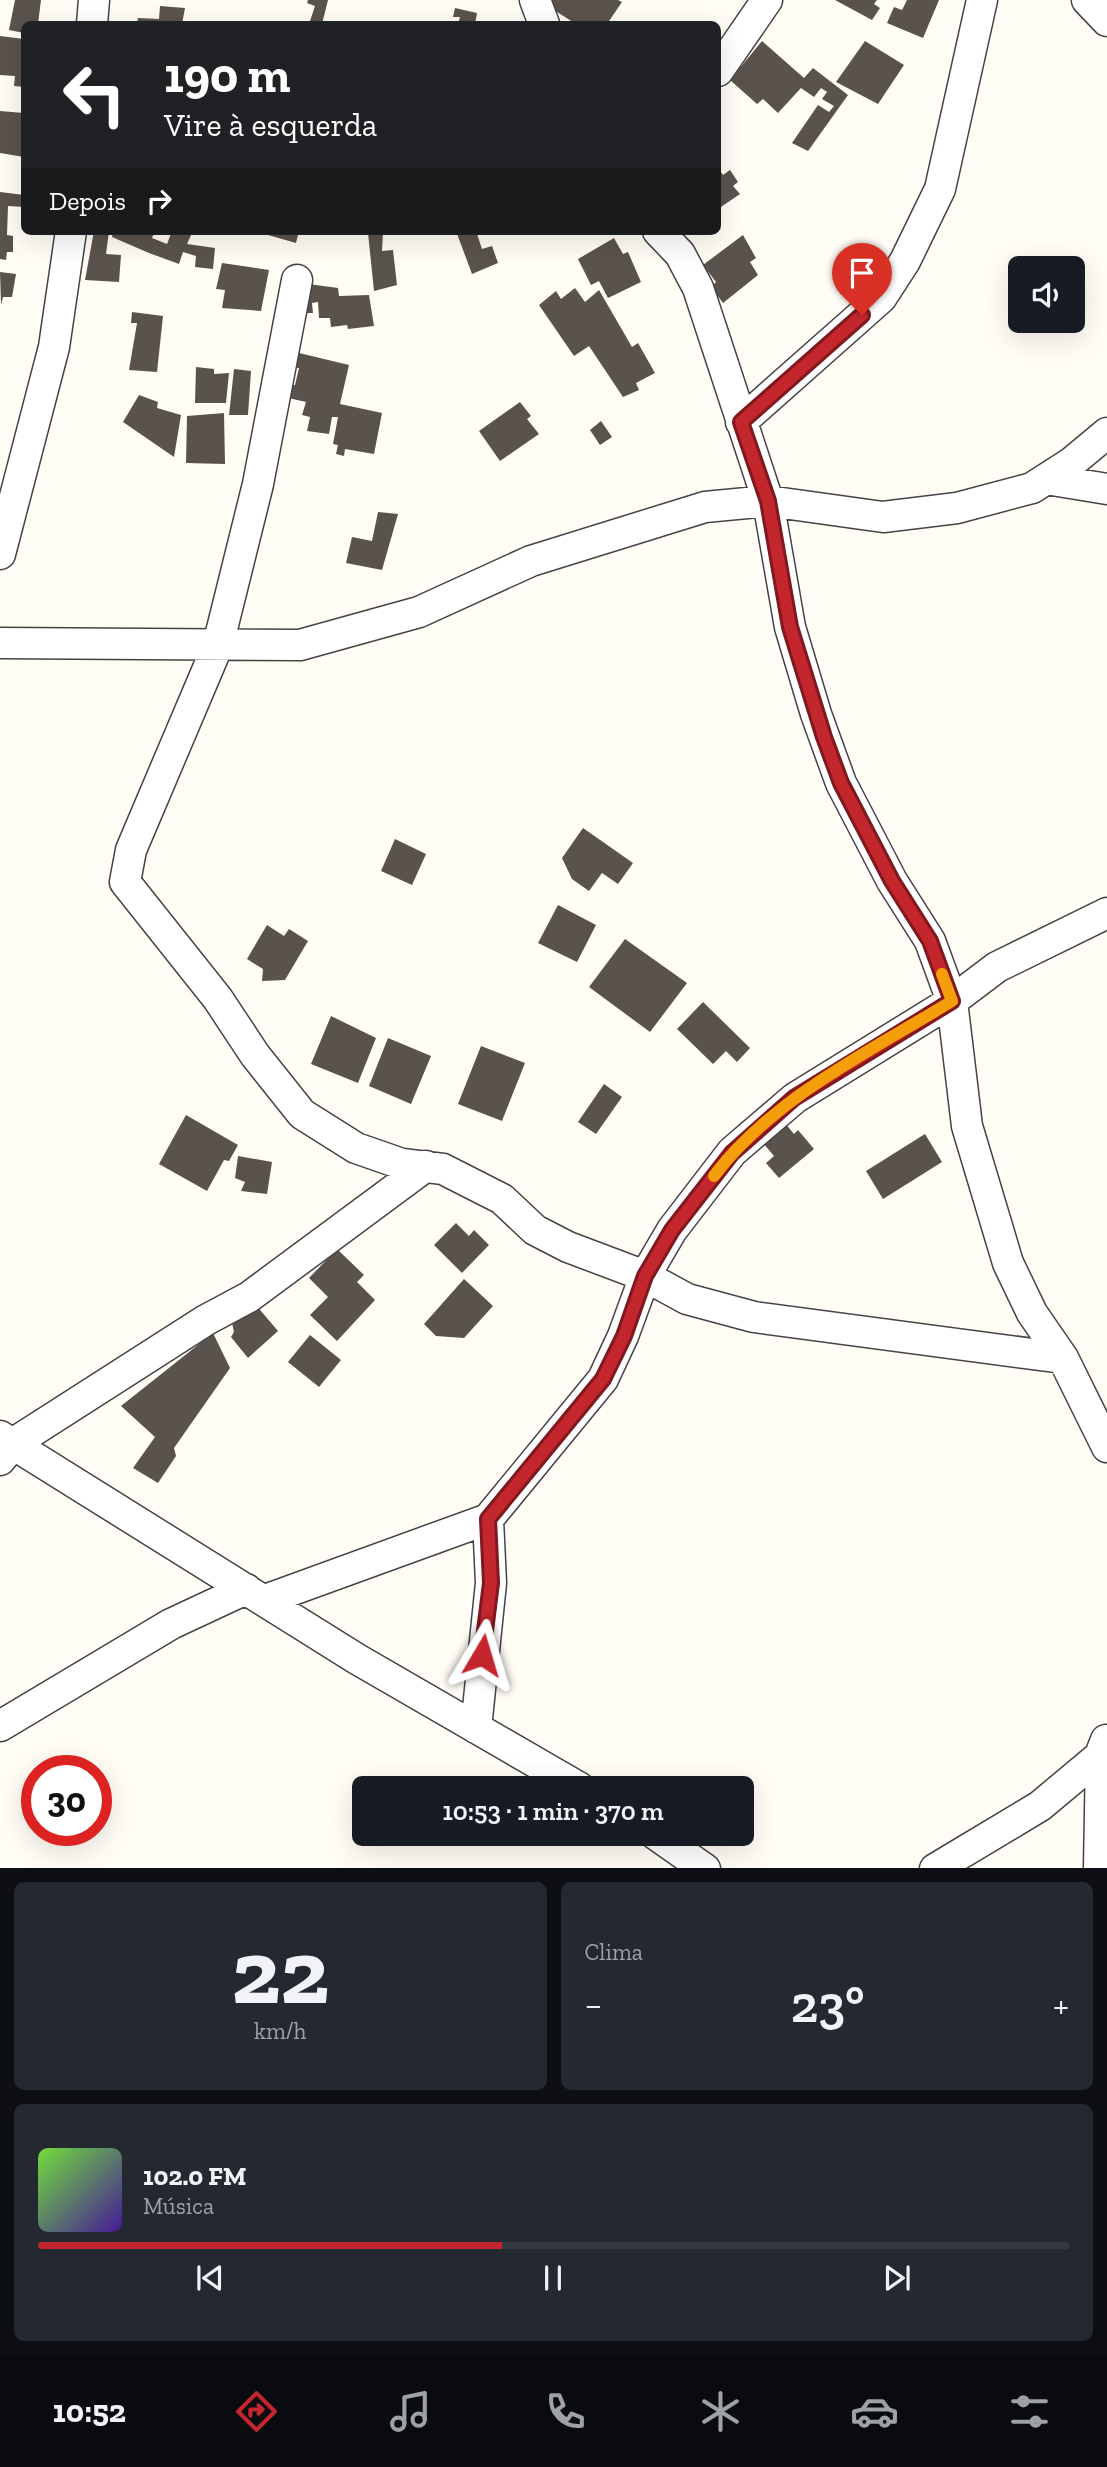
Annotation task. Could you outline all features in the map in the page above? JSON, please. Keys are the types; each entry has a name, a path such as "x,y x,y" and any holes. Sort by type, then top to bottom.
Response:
{"street":[{"path":"92,21 94,0"},
{"path":"535,0 543,21"},
{"path":"721,67 767,0"},
{"path":"741,422 881,298 905,261 940,188 982,0"},
{"path":"1087,0 1107,21"},
{"path":"0,554 54,347 70,235"},
{"path":"662,235 680,254 698,288 768,501 790,627 836,771 892,881 930,941 952,1001 967,1126 1009,1262 1032,1313 1062,1358 1107,1447"},
{"path":"297,281 258,484 218,645 131,850 125,882 218,999 255,1055 302,1114 356,1149 402,1164 443,1169 502,1199 535,1230 568,1247 645,1276 687,1299 754,1317 1062,1358"},
{"path":"0,643 300,645 419,612 531,561 705,507 768,501 883,517 957,508 1032,488 1072,463 1107,433"},
{"path":"1046,478 1107,489"},
{"path":"0,1726 171,1624 488,1519 603,1379 624,1336 645,1276 672,1230 732,1153 794,1098 952,1001 997,967 1107,913"},
{"path":"426,1166 249,1297 206,1320 5,1446 256,1594 357,1659 559,1776"},
{"path":"476,1728 491,1583 488,1519"},
{"path":"935,1868 1040,1807 1105,1747"},
{"path":"1099,1868 1105,1747"},
{"path":"673,1846 705,1868"}],"building":[{"path":"15,0 41,0 38,21 21,21 21,32 9,30"},
{"path":"308,0 328,0 323,21 310,21 315,6 307,3"},
{"path":"538,0 622,2 609,21 571,21"},
{"path":"835,0 877,0 874,4 880,8 872,20"},
{"path":"907,0 939,0 923,38 887,23 894,7 902,10"},
{"path":"160,6 185,8 183,21 138,21 138,18 159,19"},
{"path":"455,8 477,13 476,21 459,21 460,17 453,17"},
{"path":"0,36 21,39 21,87 14,86 15,76 0,75"},
{"path":"762,41 804,78 813,68 848,95 808,151 792,143 818,105 829,112 834,106 822,99 827,92 821,88 814,97 801,88 778,113 763,99 757,104 730,80"},
{"path":"865,41 904,65 878,104 836,82"},
{"path":"0,111 21,113 21,156 0,153"},
{"path":"730,170 738,182 733,186 740,194 721,207 721,172 723,175"},
{"path":"0,192 21,195 21,207 8,206 7,235 13,236 13,252 7,252 6,260 0,259"},
{"path":"93,235 108,235 106,254 121,255 119,282 85,280"},
{"path":"153,235 152,238 167,244 170,235 191,235 187,244 215,248 213,269 195,267 196,256 183,252 179,264 112,237"},
{"path":"268,235 298,235 296,243"},
{"path":"368,235 383,235 382,251 393,250 397,285 374,291"},
{"path":"457,235 477,235 482,249 492,246 498,263 472,274"},
{"path":"743,235 756,258 750,262 758,275 723,303 711,287 716,282 703,265"},
{"path":"614,238 623,254 628,252 641,282 608,298 599,281 591,285 578,259"},
{"path":"222,263 269,270 261,311 222,308 225,290 216,289"},
{"path":"0,272 16,274 12,297 3,297 1,305"},
{"path":"301,283 338,288 339,296 369,295 374,326 348,329 347,325 331,327 330,318 319,318 318,302 312,303 313,313 295,313"},
{"path":"575,288 585,302 599,290 632,347 638,343 655,373 636,383 639,390 623,397 589,346 574,356 539,305 556,291 561,299"},
{"path":"132,312 163,316 157,372 129,370 137,323 131,323"},
{"path":"295,352 349,365 340,404 382,413 374,454 345,449 344,456 336,454 338,445 333,444 338,417 332,417 329,434 307,431 310,417 302,415 306,402 284,397 286,385 295,385 299,368 291,367"},
{"path":"196,367 214,369 214,374 229,373 226,403 195,403"},
{"path":"234,369 251,371 248,415 229,415"},
{"path":"139,395 158,402 157,408 181,415 174,457 123,422"},
{"path":"520,402 531,416 527,419 539,434 500,461 479,431"},
{"path":"224,413 225,464 186,463 187,416"},
{"path":"601,421 612,437 600,445 590,430"},
{"path":"378,512 398,514 382,570 346,563 352,537 372,541"},
{"path":"583,828 633,863 618,884 602,873 589,891 572,879 562,858"},
{"path":"395,839 426,854 412,885 381,871"},
{"path":"558,905 596,925 577,962 538,943"},
{"path":"267,925 284,936 289,929 308,941 285,980 262,981 263,969 247,959"},
{"path":"625,939 687,983 650,1032 589,987"},
{"path":"703,1002 750,1048 737,1062 726,1051 713,1064 677,1029"},
{"path":"331,1016 376,1038 358,1083 311,1064"},
{"path":"388,1038 431,1056 411,1104 369,1086"},
{"path":"481,1046 525,1063 502,1121 458,1104"},
{"path":"604,1084 622,1097 596,1134 578,1122"},
{"path":"186,1115 238,1145 229,1161 224,1160 207,1191 159,1164"},
{"path":"780,1117 794,1134 798,1130 814,1149 779,1178 766,1163 774,1156 758,1137"},
{"path":"925,1134 942,1162 883,1199 866,1171"},
{"path":"238,1156 272,1162 267,1194 241,1191 245,1182 235,1178"},
{"path":"456,1223 469,1236 474,1230 489,1245 462,1273 434,1245"},
{"path":"337,1249 364,1275 357,1282 375,1300 337,1341 310,1315 328,1297 309,1278"},
{"path":"464,1279 493,1306 464,1338 436,1336 424,1324"},
{"path":"249,1297 278,1331 248,1358 231,1337 234,1332 230,1314"},
{"path":"213,1333 230,1368 174,1448 176,1456 158,1483 133,1468 155,1437 121,1406"},
{"path":"310,1335 341,1360 319,1387 288,1362"}],"slow traffic":[{"path":"714,1176 732,1153 794,1098 952,1001 942,974"}],"route":[{"path":"482,1655 491,1583 488,1519 603,1379 624,1336 645,1276 672,1230 732,1153 794,1098 952,1001 930,941 892,881 841,783 824,737 790,627 768,501 741,422 862,315"}]}
